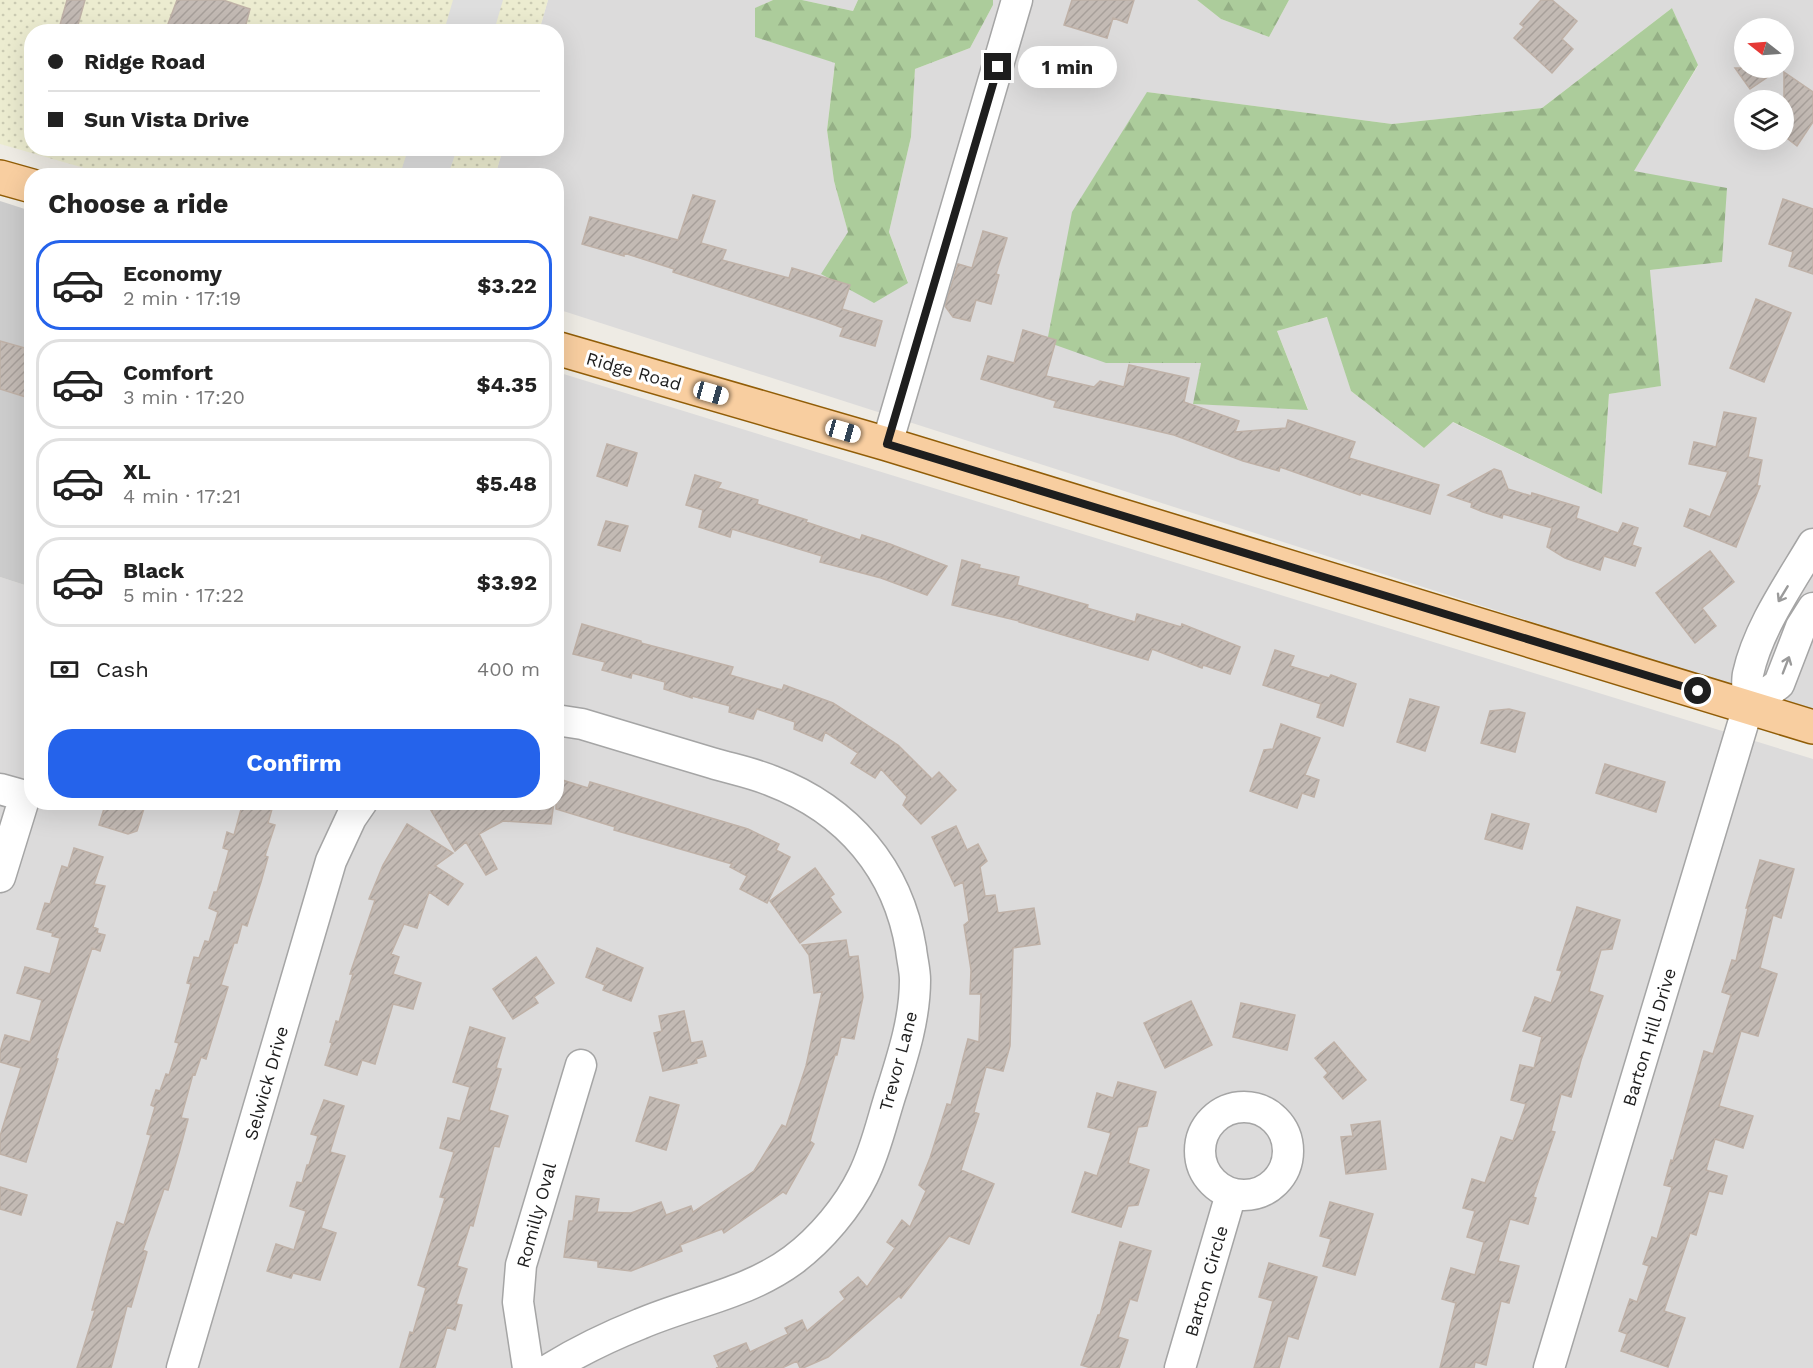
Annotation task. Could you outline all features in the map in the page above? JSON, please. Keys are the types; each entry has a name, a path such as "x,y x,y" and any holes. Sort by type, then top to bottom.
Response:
{"main road":[{"path":"0,177 24,184"},
{"name":"Ridge Road","path":"564,350 887,444 1813,727"}],"street":[{"path":"887,444 1017,0"},
{"name":"Barton Hill Drive","path":"1549,1368 1748,707 1747,676 1773,612 1813,544"},
{"path":"1748,707 1779,684 1801,627 1813,608"},
{"name":"Trevor Lane","path":"551,1368 641,1323 732,1293 764,1278 794,1259 820,1234 863,1176 871,1155 904,1052 912,1014 915,978 906,923 891,885 875,856 837,817 805,797 772,781 582,724 564,721"},
{"path":"0,877 12,793"},
{"name":"Selwick Drive","path":"182,1368 331,861 356,810"},
{"name":"Romilly Oval","path":"528,1368 518,1302 521,1264 581,1065"},
{"name":"Barton Circle","path":"1180,1368 1231,1194"}],"shaded area":[{"path":"453,0 503,0 496,24 446,24"},
{"path":"548,0 773,0 756,8 755,37 835,62 827,130 834,181 848,232 908,282 889,232 911,137 915,69 970,48 993,5 993,0 1197,0 1221,19 1269,37 1289,0 1813,0 1813,712 564,311 564,168 497,168 501,156 564,156 564,24 541,24","holes":["1672,8 1698,66 1633,171 1722,262 1650,270 1660,386 1609,394 1602,494 1452,422 1424,448 1351,391 1328,317 1277,331 1308,409 1194,404 1201,363 1147,92 1392,124 1542,108"]},
{"path":"802,0 858,0 853,11"},
{"path":"406,156 455,156 450,168 402,168"},
{"path":"0,201 24,209 24,585 0,577"},
{"path":"564,374 1813,759 1813,1368 0,1368 0,577 24,585 24,810 564,810"}],"green space":[{"path":"0,0 548,0 541,24 24,24 24,151 0,144"},
{"path":"773,0 802,0 853,11 858,0 993,0 993,5 970,48 915,69 911,137 889,232 908,283 874,303 821,274 848,232 834,181 827,130 835,63 755,37 755,8"},
{"path":"1197,0 1289,0 1269,37 1221,19"},
{"path":"1672,8 1698,65 1634,171 1727,188 1722,262 1650,270 1661,386 1609,394 1602,494 1453,422 1424,448 1351,391 1327,317 1277,331 1308,410 1193,404 1201,363 1106,363 1047,342 1072,212 1147,92 1392,124 1542,108"},
{"path":"42,156 501,156 497,168 84,168"}],"building":[{"path":"67,0 85,0 78,24 60,24"},
{"path":"177,0 223,0 250,9 246,24 168,24"},
{"path":"1072,0 1134,0 1127,23 1113,18 1107,38 1064,25"},
{"path":"1541,0 1552,0 1577,21 1562,39 1573,49 1552,73 1514,38 1524,27 1520,24"},
{"path":"1742,78 1766,78 1750,89"},
{"path":"1784,78 1793,78 1813,92 1813,122 1797,146 1794,144 1794,90 1784,90"},
{"path":"693,195 715,201 701,243 726,250 722,260 789,278 792,268 850,285 842,309 882,321 875,346 840,336 843,328 824,321 673,272 674,269 624,253 624,256 582,244 590,217 678,240"},
{"path":"1783,199 1813,209 1813,274 1789,266 1793,252 1769,244"},
{"path":"983,231 1007,238 996,274 999,275 991,304 976,300 970,321 953,317 945,306 958,264 972,268"},
{"path":"1756,299 1791,313 1764,382 1730,368"},
{"path":"1023,330 1056,340 1046,376 1094,387 1100,381 1124,387 1129,365 1189,378 1184,402 1239,421 1235,432 1286,428 1288,420 1355,442 1349,458 1439,485 1430,514 1361,493 1360,495 1280,467 1279,471 1243,461 1174,435 1054,407 1056,401 981,379 988,356 1014,363"},
{"path":"0,341 24,348 24,396 0,389"},
{"path":"1724,412 1756,418 1748,457 1762,460 1757,486 1760,486 1736,547 1684,526 1690,509 1710,517 1728,472 1689,464 1694,442 1716,447"},
{"path":"607,444 637,453 627,486 597,476"},
{"path":"1494,469 1501,471 1508,489 1531,496 1532,493 1579,507 1576,518 1618,533 1623,523 1638,528 1632,545 1641,548 1635,566 1604,556 1600,570 1565,558 1547,547 1552,528 1503,514 1502,518 1483,512 1471,507 1472,503 1448,495"},
{"path":"695,475 721,483 718,488 758,500 757,504 807,520 806,522 860,540 862,535 947,566 927,595 881,578 820,562 822,556 732,529 730,537 699,527 703,510 686,505"},
{"path":"606,521 628,526 620,551 598,545"},
{"path":"1710,551 1734,582 1702,608 1716,626 1695,643 1656,593"},
{"path":"962,560 980,565 979,568 1019,577 1017,585 1088,605 1087,608 1135,622 1137,614 1181,627 1182,624 1240,647 1230,674 1203,665 1202,668 1152,649 1148,660 1019,621 952,605"},
{"path":"582,624 641,641 641,643 733,667 730,675 782,690 784,685 833,703 898,745 932,779 939,772 956,790 921,824 903,805 907,797 881,769 875,778 851,763 858,753 825,732 822,741 794,729 795,722 757,709 753,719 729,712 730,706 664,689 665,682 632,673 631,678 602,670 605,662 573,654"},
{"path":"1275,650 1294,656 1290,666 1329,678 1331,675 1356,684 1343,726 1317,717 1321,704 1263,685"},
{"path":"1410,699 1439,707 1425,751 1397,742"},
{"path":"1509,709 1525,713 1515,752 1481,743 1490,711"},
{"path":"1281,724 1320,738 1305,775 1319,780 1314,797 1302,793 1297,808 1250,791 1264,750 1273,749"},
{"path":"1605,764 1665,782 1656,812 1596,793"},
{"path":"564,780 588,788 590,782 748,829 779,844 776,850 790,857 767,903 740,889 747,876 730,867 732,864 614,830 615,827 559,810 564,810"},
{"path":"104,810 144,810 137,831 128,834 99,825"},
{"path":"241,810 272,810 268,823 275,825 265,856 268,857 261,882 247,926 242,924 237,943 234,943 221,985 228,987 206,1059 201,1057 195,1075 193,1074 181,1118 188,1119 180,1149 168,1190 164,1189 143,1250 147,1252 131,1307 127,1306 111,1368 77,1368 95,1310 92,1310 117,1222 124,1225 151,1135 147,1134 155,1107 151,1105 156,1090 160,1091 166,1074 169,1075 179,1043 175,1042 191,984 187,983 194,957 199,958 205,941 209,942 218,912 209,908 214,892 217,892 229,850 223,848 227,832 234,835"},
{"path":"431,810 553,810 551,824 503,821 479,834 497,869 486,875 466,842 455,851"},
{"path":"1492,814 1529,824 1522,849 1485,839"},
{"path":"407,824 453,853 435,866 463,884 448,905 429,892 417,928 404,924 391,954 399,957 393,974 421,983 413,1009 393,1004 375,1064 362,1060 357,1075 325,1065 336,1021 339,1022 353,974 350,974 375,900 369,899 383,865"},
{"path":"956,826 967,850 978,844 987,861 980,867 985,896 995,895 998,913 1034,908 1040,944 1013,948 1010,1046 1003,1071 986,1067 974,1112 979,1114 961,1170 994,1184 969,1244 949,1236 901,1298 899,1296 828,1357 803,1368 800,1368 797,1361 782,1368 716,1368 719,1367 714,1356 746,1343 750,1352 788,1334 785,1328 802,1320 807,1331 845,1299 840,1292 858,1277 867,1287 895,1248 887,1242 902,1220 910,1227 926,1191 919,1185 947,1104 951,1105 968,1039 979,1042 981,994 970,994 971,970 964,925 969,921 963,882 955,886 932,837"},
{"path":"74,848 103,857 94,884 105,886 93,927 98,929 97,933 105,935 100,951 92,948 56,1058 58,1059 26,1162 0,1154 0,1136 21,1068 0,1062 0,1052 5,1035 30,1042 42,1000 17,993 25,967 50,974 60,938 52,936 53,933 37,929 45,903 50,904 62,866 68,868"},
{"path":"1760,860 1794,869 1781,918 1773,915 1760,968 1777,974 1758,1036 1741,1031 1719,1106 1753,1116 1743,1148 1715,1139 1706,1170 1727,1176 1722,1194 1709,1191 1696,1235 1690,1233 1664,1311 1685,1318 1668,1367 1621,1351 1627,1334 1619,1331 1630,1299 1637,1302 1649,1266 1643,1264 1652,1237 1657,1239 1672,1187 1664,1185 1704,1051 1713,1054 1731,995 1722,992 1732,960 1736,961 1748,908 1746,908"},
{"path":"815,868 834,894 830,897 841,912 800,943 770,901"},
{"path":"1577,907 1620,920 1612,949 1601,950 1589,991 1603,996 1571,1097 1561,1094 1551,1131 1555,1132 1533,1197 1536,1198 1528,1224 1510,1219 1498,1261 1519,1266 1509,1303 1501,1301 1486,1365 1475,1362 1474,1368 1440,1368 1456,1303 1442,1299 1451,1268 1475,1275 1484,1242 1467,1237 1475,1211 1463,1208 1472,1179 1485,1183 1501,1137 1513,1141 1526,1104 1511,1100 1520,1065 1534,1068 1542,1037 1523,1031 1535,997 1551,1003 1562,971 1557,970"},
{"path":"846,940 849,957 858,956 863,997 854,1039 841,1037 810,1141 814,1144 786,1194 783,1192 724,1233 722,1229 680,1245 682,1251 631,1271 598,1267 598,1261 564,1257 569,1221 573,1221 576,1196 599,1199 597,1212 631,1213 661,1202 666,1215 691,1206 693,1212 754,1171 782,1125 786,1127 806,1066 822,992 814,993 809,955 802,945"},
{"path":"597,948 643,968 631,1001 603,990 605,985 586,977"},
{"path":"536,957 554,983 534,997 538,1003 513,1019 493,989"},
{"path":"1191,1001 1212,1045 1165,1068 1144,1023"},
{"path":"1241,1003 1295,1015 1287,1050 1233,1037"},
{"path":"684,1011 691,1043 702,1041 706,1056 696,1059 697,1063 663,1071 654,1033 662,1031 659,1016"},
{"path":"470,1027 505,1038 496,1068 501,1069 489,1110 508,1116 499,1147 494,1146 473,1226 470,1225 457,1266 467,1269 456,1304 462,1305 455,1330 447,1327 435,1368 400,1368 426,1288 418,1285 445,1198 440,1197 454,1152 440,1148 448,1118 460,1121 470,1087 453,1082"},
{"path":"1334,1042 1366,1080 1343,1099 1324,1077 1328,1073 1315,1058"},
{"path":"1118,1082 1156,1092 1147,1126 1138,1127 1128,1163 1149,1170 1138,1205 1128,1206 1121,1227 1072,1212 1085,1172 1097,1176 1111,1133 1088,1127 1097,1093 1113,1098"},
{"path":"650,1097 679,1105 666,1150 636,1141"},
{"path":"324,1100 344,1106 330,1152 345,1156 321,1228 336,1233 320,1280 293,1273 291,1278 267,1271 276,1244 294,1250 306,1211 290,1206 297,1182 302,1183 307,1165 309,1165 318,1136 311,1134"},
{"path":"1380,1121 1386,1169 1346,1174 1341,1137 1353,1136 1351,1125"},
{"path":"0,1187 27,1195 21,1215 0,1209"},
{"path":"1330,1202 1373,1214 1355,1275 1323,1266 1331,1239 1320,1236"},
{"path":"1120,1242 1151,1251 1137,1301 1130,1299 1118,1337 1128,1340 1119,1368 1091,1368 1081,1365 1098,1315 1100,1315"},
{"path":"1269,1263 1317,1277 1298,1339 1288,1336 1279,1368 1254,1368 1273,1301 1259,1297"}],"route":[{"path":"998,67 887,444 1698,691"}]}
